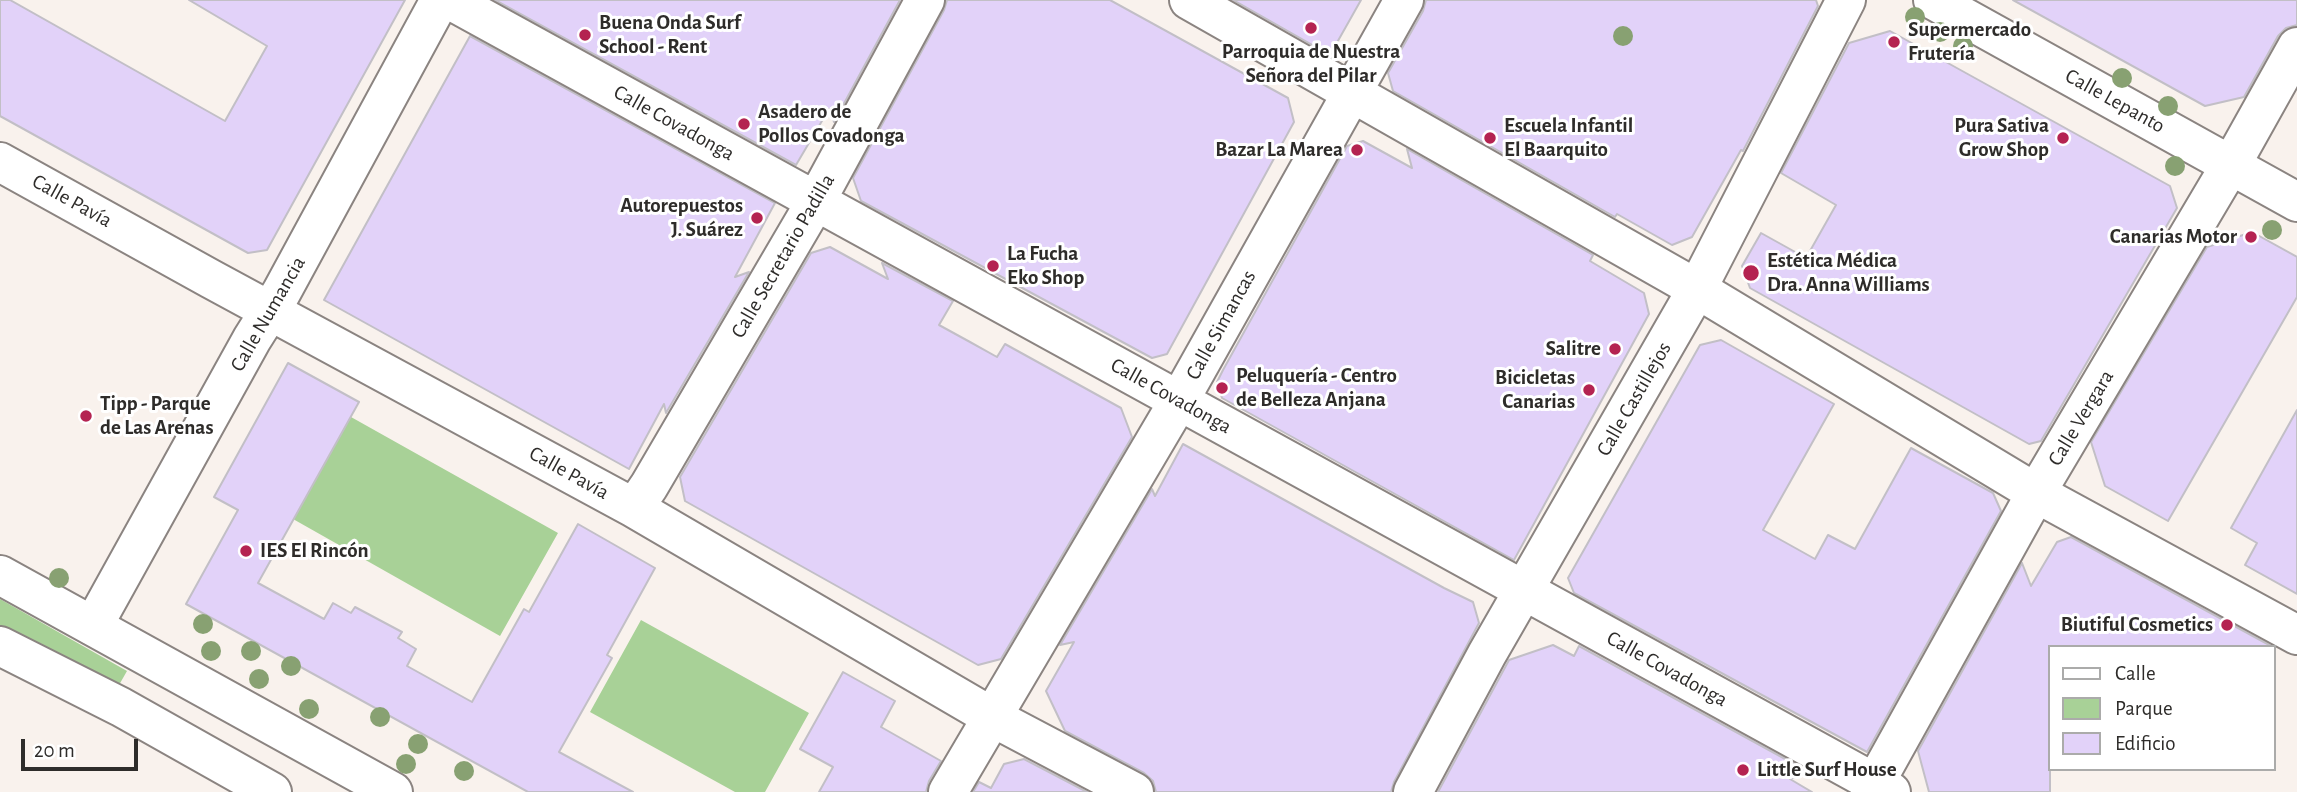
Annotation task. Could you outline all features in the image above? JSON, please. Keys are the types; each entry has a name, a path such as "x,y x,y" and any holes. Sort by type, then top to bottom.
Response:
{"street":[{"name":"Calle Numancia","path":"93,626 440,0"},
{"name":"Calle Covadonga","path":"450,0 1179,400 1879,789"},
{"name":"Calle Secretario Padilla","path":"634,508 816,201 925,0"},
{"path":"1189,0 1697,289 2036,492 2297,635"},
{"name":"Calle Simancas","path":"948,792 1179,400 1404,0"},
{"name":"Calle Castillejos","path":"1413,792 1523,590 1697,289 1846,0"},
{"name":"Calle Lepanto","path":"1933,0 2297,202"},
{"name":"Calle Vergara","path":"1879,789 2036,492 2231,165 2297,47"},
{"name":"Calle Pavía","path":"0,162 634,508 992,717 1134,792"},
{"path":"0,575 393,792"},
{"path":"0,646 121,707 272,792"}],"green space":[{"path":"351,417 558,533 500,636 293,519"},
{"path":"0,599 127,671 119,685 0,626"},
{"path":"641,620 809,713 765,792 735,792 590,712"}],"building":[{"path":"0,0 10,0 225,121 267,46 189,0 405,0 267,250 248,253 0,116"},
{"path":"495,0 900,0 834,122 829,109 796,165"},
{"path":"947,0 1110,0 1288,98 1294,122 1167,354 1152,358 861,201 853,178"},
{"name":"Parroquia de Nuestra Señora del Pilar","path":"1233,0 1361,0 1330,55"},
{"path":"1426,0 1816,0 1818,6 1743,151 1741,150 1692,237 1672,245 1617,214 1615,217 1393,91 1388,73 1423,11"},
{"path":"2013,0 2297,0 2297,25 2286,28 2278,36 2244,97 2205,106"},
{"path":"1890,31 2170,186 2177,208 2041,441 2029,444 1750,288 1742,266 1761,233 1806,258 1836,205 1781,173 1849,43"},
{"path":"470,36 775,203 735,277 749,272 666,413 664,404 629,469 324,300"},
{"path":"1363,141 1412,168 1407,149 1593,255 1590,261 1644,293 1649,314 1514,560 1222,398 1217,382 1223,370 1347,146"},
{"path":"2252,232 2297,257 2297,297 2168,521 2105,486 2091,442 2207,247"},
{"path":"830,247 888,279 882,263 953,301 939,325 997,357 1005,344 1121,408 1132,437 1001,659 978,665 685,501 680,477 811,253"},
{"path":"1721,340 1834,404 1763,530 1815,559 1828,535 1855,549 1911,448 1993,493 2001,511 1867,752 1574,593 1568,578 1700,345"},
{"name":"IES El Rincón","path":"288,363 359,402 258,583 324,619 333,603 351,613 355,607 402,632 398,638 416,649 407,666 472,702 524,609 529,612 578,524 655,568 607,655 612,658 559,752 633,792 528,792 186,604 238,510 214,497"},
{"path":"2297,410 2297,594 2245,565 2257,543 2231,528"},
{"path":"1183,444 1473,602 1479,623 1391,792 1156,792 1153,781 1144,773 1065,731 1046,691 1074,642 1060,645 1152,489 1155,496"},
{"path":"2071,537 2269,645 2048,645 2050,792 1929,792 1918,751 2022,563 2031,586 2057,542"},
{"path":"1553,645 1574,656 1579,646 1809,772 1790,779 1812,792 1438,792 1509,660"},
{"path":"843,672 895,701 881,727 941,761 926,792 819,792 833,767 800,749"},
{"path":"1024,759 1087,792 973,792 979,782 991,788 1004,764"}],"place":[{"name":"Parroquia de Nuestra Señora del Pilar","path":"1311,28"},
{"name":"Buena Onda Surf School - Rent","path":"585,35"},
{"name":"Supermercado Frutería","path":"1894,42"},
{"name":"Asadero de Pollos Covadonga","path":"744,124"},
{"name":"Escuela Infantil El Baarquito","path":"1490,138"},
{"name":"Pura Sativa Grow Shop","path":"2063,138"},
{"name":"Bazar La Marea","path":"1357,150"},
{"name":"Autorepuestos J. Suárez","path":"757,218"},
{"name":"Canarias Motor","path":"2251,237"},
{"name":"La Fucha Eko Shop","path":"993,266"},
{"name":"Estética Médica Dra. Anna Williams","path":"1751,273"},
{"name":"Salitre","path":"1615,349"},
{"name":"Peluquería - Centro de Belleza Anjana","path":"1222,388"},
{"name":"Bicicletas Canarias","path":"1589,390"},
{"name":"Tipp - Parque de Las Arenas","path":"86,416"},
{"name":"IES El Rincón","path":"246,551"},
{"name":"Biutiful Cosmetics","path":"2227,625"},
{"name":"Little Surf House","path":"1743,770"}]}
